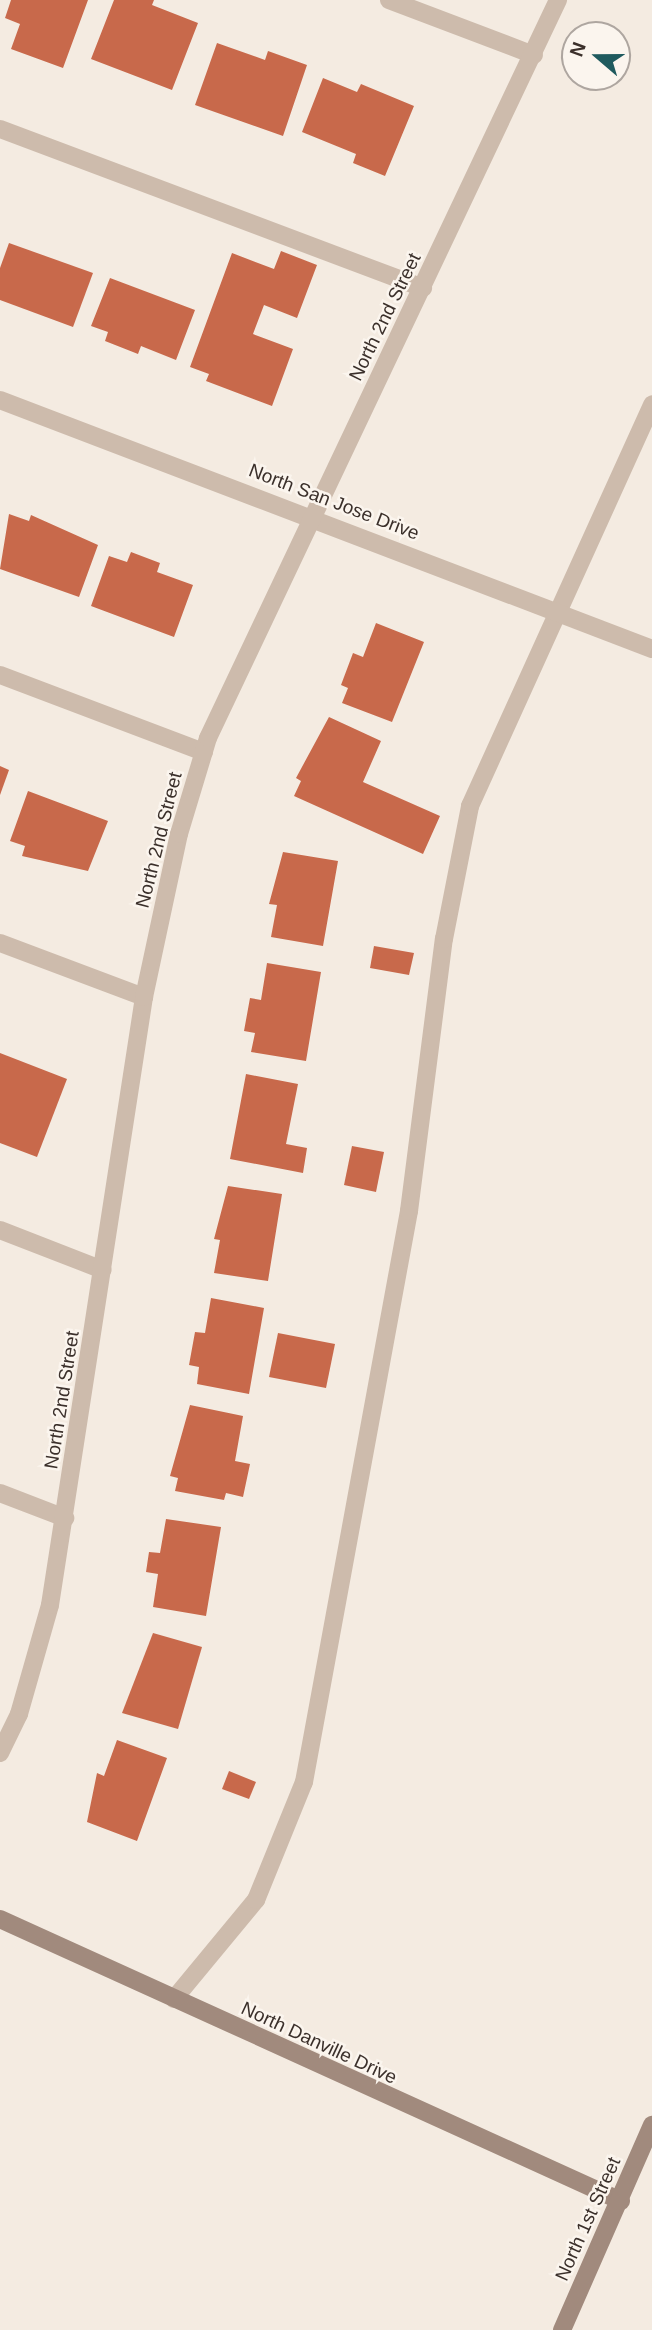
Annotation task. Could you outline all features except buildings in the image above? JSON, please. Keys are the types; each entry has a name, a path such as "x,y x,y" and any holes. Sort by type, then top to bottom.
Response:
{"main road":[{"name":"North Danville Drive","path":"0,1919 621,2201"},
{"name":"North 1st Street","path":"562,2330 621,2201 652,2125"}],"street":[{"path":"389,0 534,55"},
{"name":"North 2nd Street","path":"0,1753 19,1714 50,1605 144,997 204,752 558,0"},
{"path":"0,128 423,288"},
{"name":"North San Jose Drive","path":"0,400 314,516 652,649"},
{"path":"174,2000 256,1900 304,1782 409,1211 444,939 470,806 652,404"},
{"path":"0,674 204,752"},
{"path":"0,943 144,997"},
{"path":"0,1230 103,1270"},
{"path":"0,1493 65,1518"}]}
